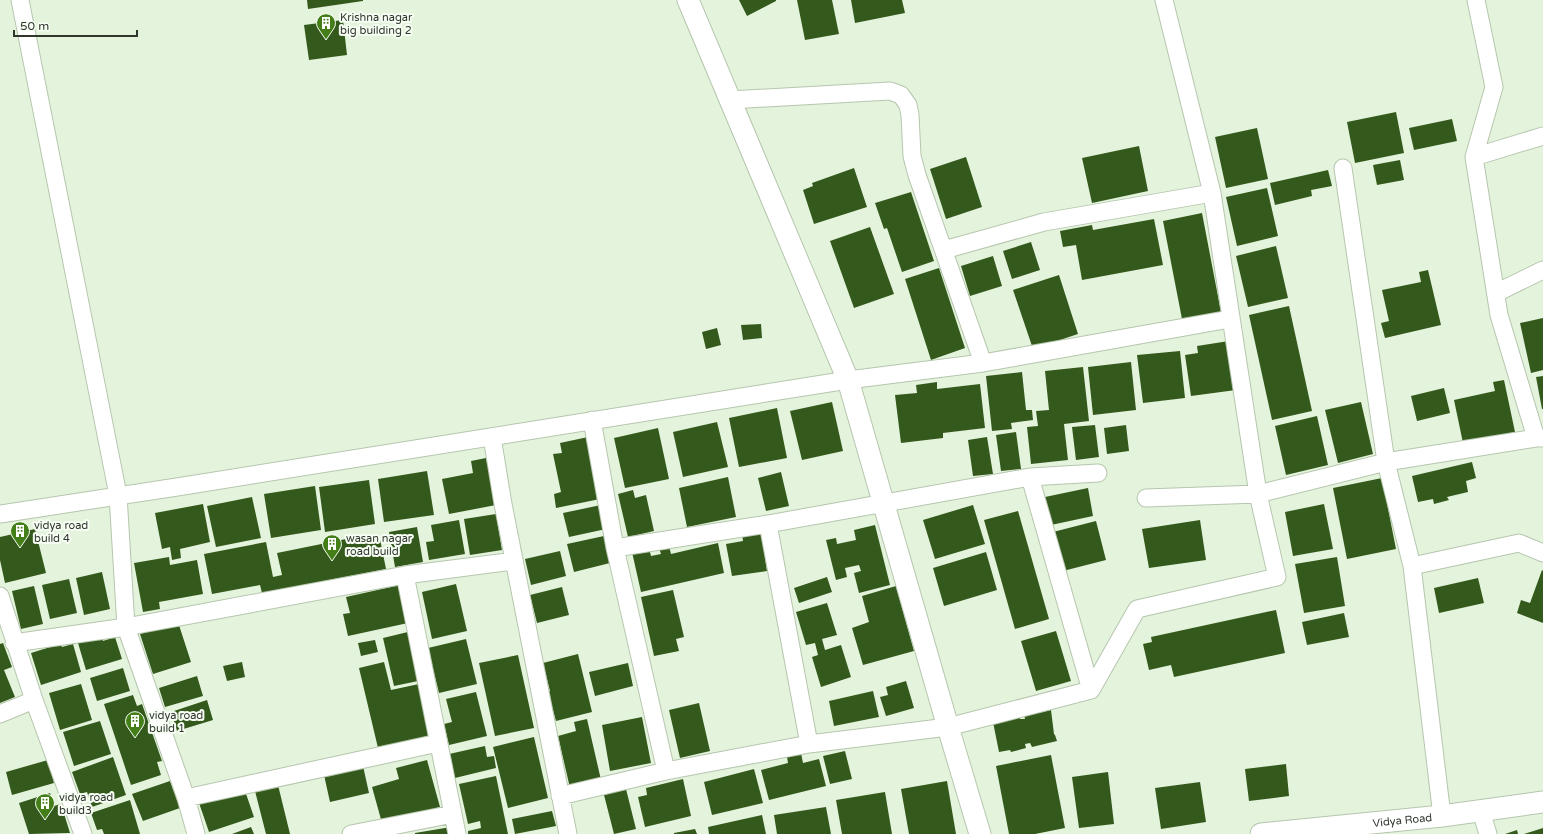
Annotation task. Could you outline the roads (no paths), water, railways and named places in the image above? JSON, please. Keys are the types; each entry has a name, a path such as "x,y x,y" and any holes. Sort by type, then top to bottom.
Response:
{"street":[{"path":"20,0 118,495 126,627 186,798 196,834"},
{"path":"688,0 848,380 980,834"},
{"path":"560,796 666,771 809,744 948,727 1091,690 1137,609 1277,577 1258,494 1230,320 1212,193 1164,0"},
{"path":"1146,498 1258,494 1386,462 1540,438 1499,315 1474,157 1494,87 1476,0"},
{"path":"730,100 890,91 901,95 908,105 912,156 915,169 983,363"},
{"path":"1474,157 1543,136"},
{"path":"1343,168 1386,462 1412,566 1442,816"},
{"path":"944,250 1044,222 1212,193"},
{"path":"1496,292 1543,270"},
{"path":"0,514 848,380 983,363 1230,320"},
{"path":"592,420 615,548 666,771"},
{"path":"492,437 503,504 568,834"},
{"path":"615,548 768,524 1030,477 1098,473"},
{"path":"1030,477 1091,690"},
{"path":"768,524 809,744"},
{"path":"1412,566 1519,543 1543,554"},
{"path":"14,643 126,627 405,575 514,561"},
{"path":"405,575 457,834"},
{"path":"0,596 14,643 83,834"},
{"path":"0,714 34,700"},
{"path":"186,798 438,743"},
{"name":"Vidya Road","path":"1261,834 1442,816 1543,802"},
{"path":"1481,811 1488,834"},
{"path":"351,834 453,814"}],"place":[{"name":"Krishna nagar big building 2","path":"326,40"},
{"name":"vidya road build 4","path":"20,548"},
{"name":"wasan nagar road build","path":"332,561"},
{"name":"vidya road build 1","path":"135,738"},
{"name":"vidya road build3","path":"45,820"}]}
